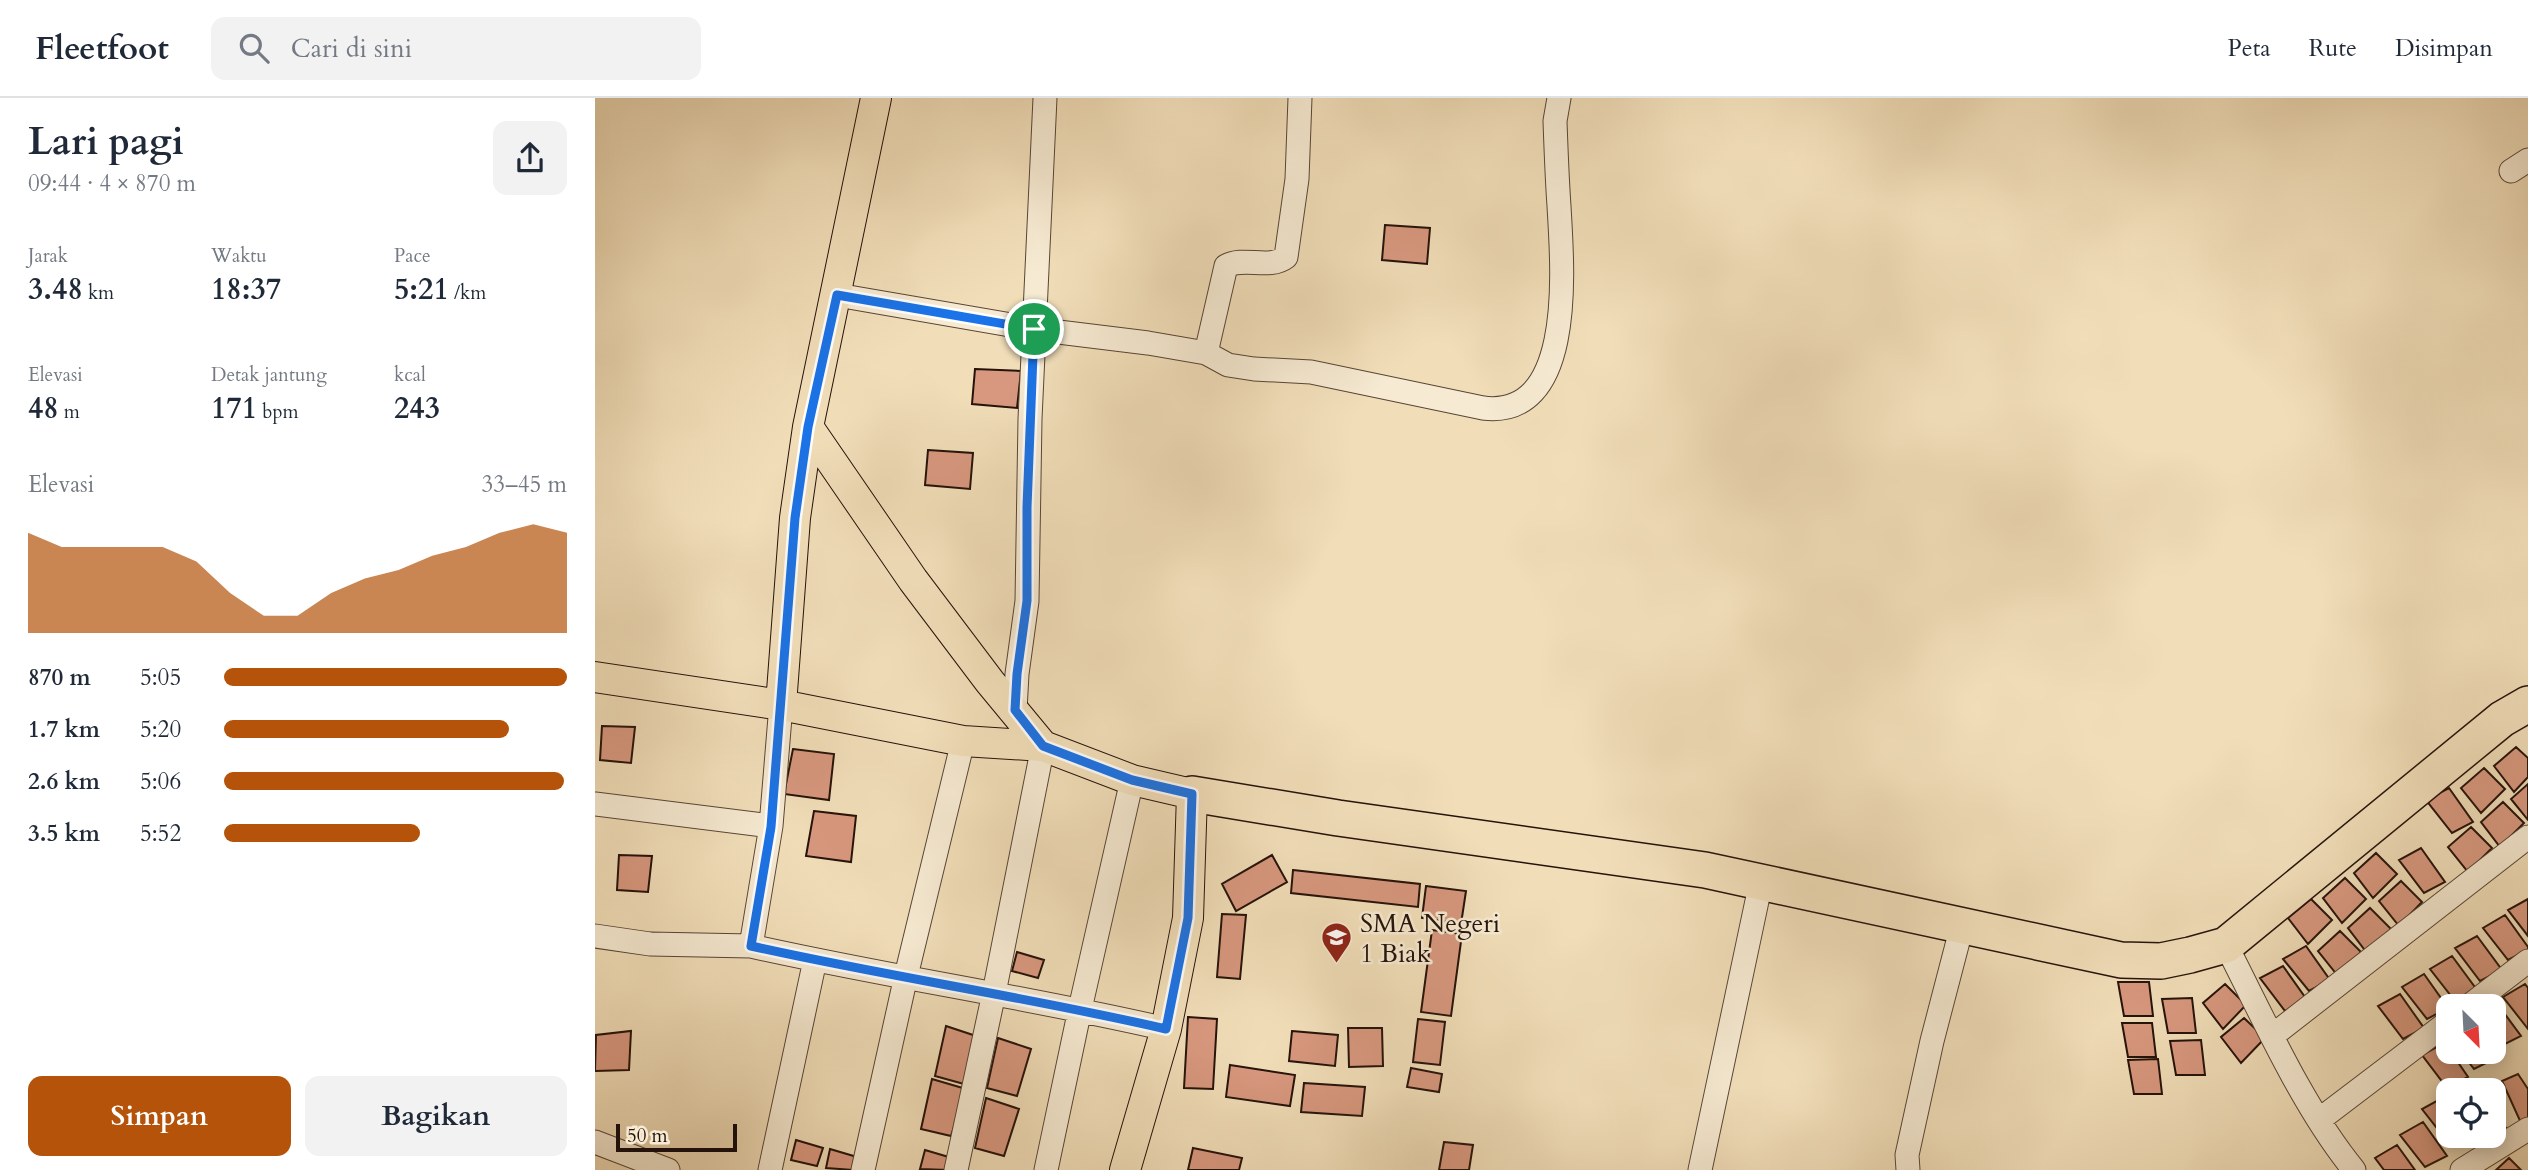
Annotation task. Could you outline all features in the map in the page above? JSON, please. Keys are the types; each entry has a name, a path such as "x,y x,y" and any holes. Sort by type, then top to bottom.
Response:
{"highway":[{"path":"1192,794 1311,814 1705,870 2121,960 2161,961 2226,945 2502,719 2528,704"}],"main road":[{"path":"781,705 795,518 808,427 876,98"},
{"path":"808,427 913,580 990,682 1043,746"},
{"path":"595,677 781,705 963,741 1043,746 1132,780 1192,794 1188,918 1166,1029 1125,1170"},
{"path":"963,741 982,734 989,728 995,715 990,682"}],"street":[{"path":"1015,710 1027,601 1027,507 1045,98"},
{"path":"1206,353 1226,266 1234,263 1280,262 1289,251 1297,179 1300,98"},
{"path":"837,295 1034,329 1149,342 1206,353 1228,365 1311,372 1483,408 1496,410 1510,407 1532,392 1546,370 1556,346 1563,274 1555,121 1559,98"},
{"path":"751,946 771,827 781,705"},
{"path":"863,1170 906,976 963,741"},
{"path":"956,1170 1043,746"},
{"path":"1046,1170 1132,780"},
{"path":"595,804 771,827"},
{"path":"2272,1036 2528,837"},
{"path":"1700,1170 1761,881"},
{"path":"1908,1170 1907,1155 1932,1041 1962,926"},
{"path":"595,936 650,944 751,946 1080,1009 1166,1029"},
{"path":"2226,945 2319,1120 2354,1170"},
{"path":"770,1170 815,960"},
{"path":"2485,994 2528,961"},
{"path":"2319,1120 2436,1031"},
{"path":"2462,1170 2528,1129"},
{"path":"595,1142 668,1170"}],"building":[{"path":"1385,225 1430,228 1427,264 1382,260"},
{"path":"975,369 1021,371 1017,408 972,404"},
{"path":"928,450 973,453 970,489 925,485"},
{"path":"602,726 635,727 631,763 600,760"},
{"path":"2516,747 2528,758 2528,777 2514,792 2494,766"},
{"path":"793,749 834,754 829,800 784,794"},
{"path":"2484,768 2505,789 2481,813 2461,788"},
{"path":"2528,784 2528,820 2511,799"},
{"path":"2449,788 2473,822 2452,833 2426,800"},
{"path":"2503,802 2524,823 2500,847 2481,822"},
{"path":"814,811 856,816 851,862 806,856"},
{"path":"2471,827 2492,848 2468,872 2448,847"},
{"path":"2421,848 2445,882 2424,893 2399,860"},
{"path":"2376,853 2397,874 2373,898 2354,873"},
{"path":"619,855 652,856 648,892 617,890"},
{"path":"1272,855 1287,882 1236,911 1222,884"},
{"path":"1293,870 1420,884 1418,907 1291,893"},
{"path":"2345,878 2366,899 2342,923 2323,898"},
{"path":"2401,881 2422,902 2399,926 2379,901"},
{"path":"1426,886 1466,891 1461,924 1422,918"},
{"path":"2311,899 2332,920 2308,944 2288,918"},
{"path":"2528,899 2528,936 2508,910"},
{"path":"2370,908 2391,929 2367,953 2348,928"},
{"path":"1222,914 1246,915 1240,979 1217,977"},
{"path":"2505,915 2528,947 2528,950 2508,960 2483,928"},
{"path":"1432,930 1462,934 1451,1016 1421,1012"},
{"path":"2340,931 2361,952 2338,976 2318,951"},
{"path":"2477,936 2502,970 2480,981 2455,948"},
{"path":"2306,946 2330,980 2309,991 2283,959"},
{"path":"1017,952 1044,960 1038,978 1012,971"},
{"path":"2452,956 2477,990 2469,994 2450,994 2430,969"},
{"path":"2283,966 2307,1000 2285,1011 2260,978"},
{"path":"2424,974 2438,994 2436,994 2436,1014 2427,1019 2402,987"},
{"path":"2118,982 2149,982 2153,1016 2124,1016"},
{"path":"2225,984 2246,1005 2223,1029 2203,1003"},
{"path":"2525,984 2528,988 2528,1029 2506,1001 2506,995"},
{"path":"2400,994 2424,1028 2403,1039 2378,1006"},
{"path":"2192,998 2196,1033 2168,1033 2162,999"},
{"path":"2506,1016 2521,1036 2506,1044"},
{"path":"1188,1017 1217,1019 1213,1089 1184,1088"},
{"path":"2244,1018 2265,1038 2241,1063 2221,1037"},
{"path":"1418,1019 1445,1022 1440,1065 1413,1062"},
{"path":"2122,1023 2152,1023 2156,1057 2128,1057"},
{"path":"946,1026 979,1037 964,1084 935,1076"},
{"path":"1348,1028 1382,1028 1383,1066 1349,1067"},
{"path":"631,1031 629,1070 595,1071 596,1035"},
{"path":"1292,1031 1338,1035 1335,1066 1289,1061"},
{"path":"998,1038 1031,1049 1017,1096 987,1088"},
{"path":"2201,1040 2205,1075 2176,1075 2170,1041"},
{"path":"2436,1047 2436,1064 2459,1064 2468,1077 2439,1078 2422,1055"},
{"path":"2158,1059 2162,1094 2134,1094 2128,1060"},
{"path":"2470,1064 2484,1064 2474,1069"},
{"path":"1230,1065 1295,1075 1290,1106 1226,1097"},
{"path":"1411,1068 1442,1074 1439,1092 1407,1087"},
{"path":"2518,1074 2528,1089 2528,1118 2521,1123 2506,1090 2506,1079"},
{"path":"932,1079 966,1089 951,1136 921,1129"},
{"path":"1304,1083 1365,1087 1362,1116 1301,1112"},
{"path":"986,1098 1019,1109 1004,1156 975,1148"},
{"path":"2436,1101 2436,1127 2422,1109"},
{"path":"2423,1122 2436,1140 2436,1148 2441,1148 2447,1156 2425,1167 2400,1135"},
{"path":"796,1140 823,1148 817,1166 791,1160"},
{"path":"1444,1142 1473,1145 1469,1170 1439,1170"},
{"path":"2397,1145 2415,1170 2384,1170 2375,1158"},
{"path":"1193,1148 1242,1158 1239,1170 1188,1170"},
{"path":"830,1149 857,1157 853,1170 826,1168"},
{"path":"925,1150 952,1158 948,1170 920,1169"},
{"path":"2509,1158 2521,1170 2496,1170"}],"place":[{"name":"SMA Negeri 1 Biak","path":"1337,965"}],"route":[{"path":"837,295 1034,329 1027,507 1027,601 1015,710 1043,746 1132,780 1192,794 1188,918 1166,1029 1080,1009 751,946 771,827 795,518 808,427 837,295"}]}
